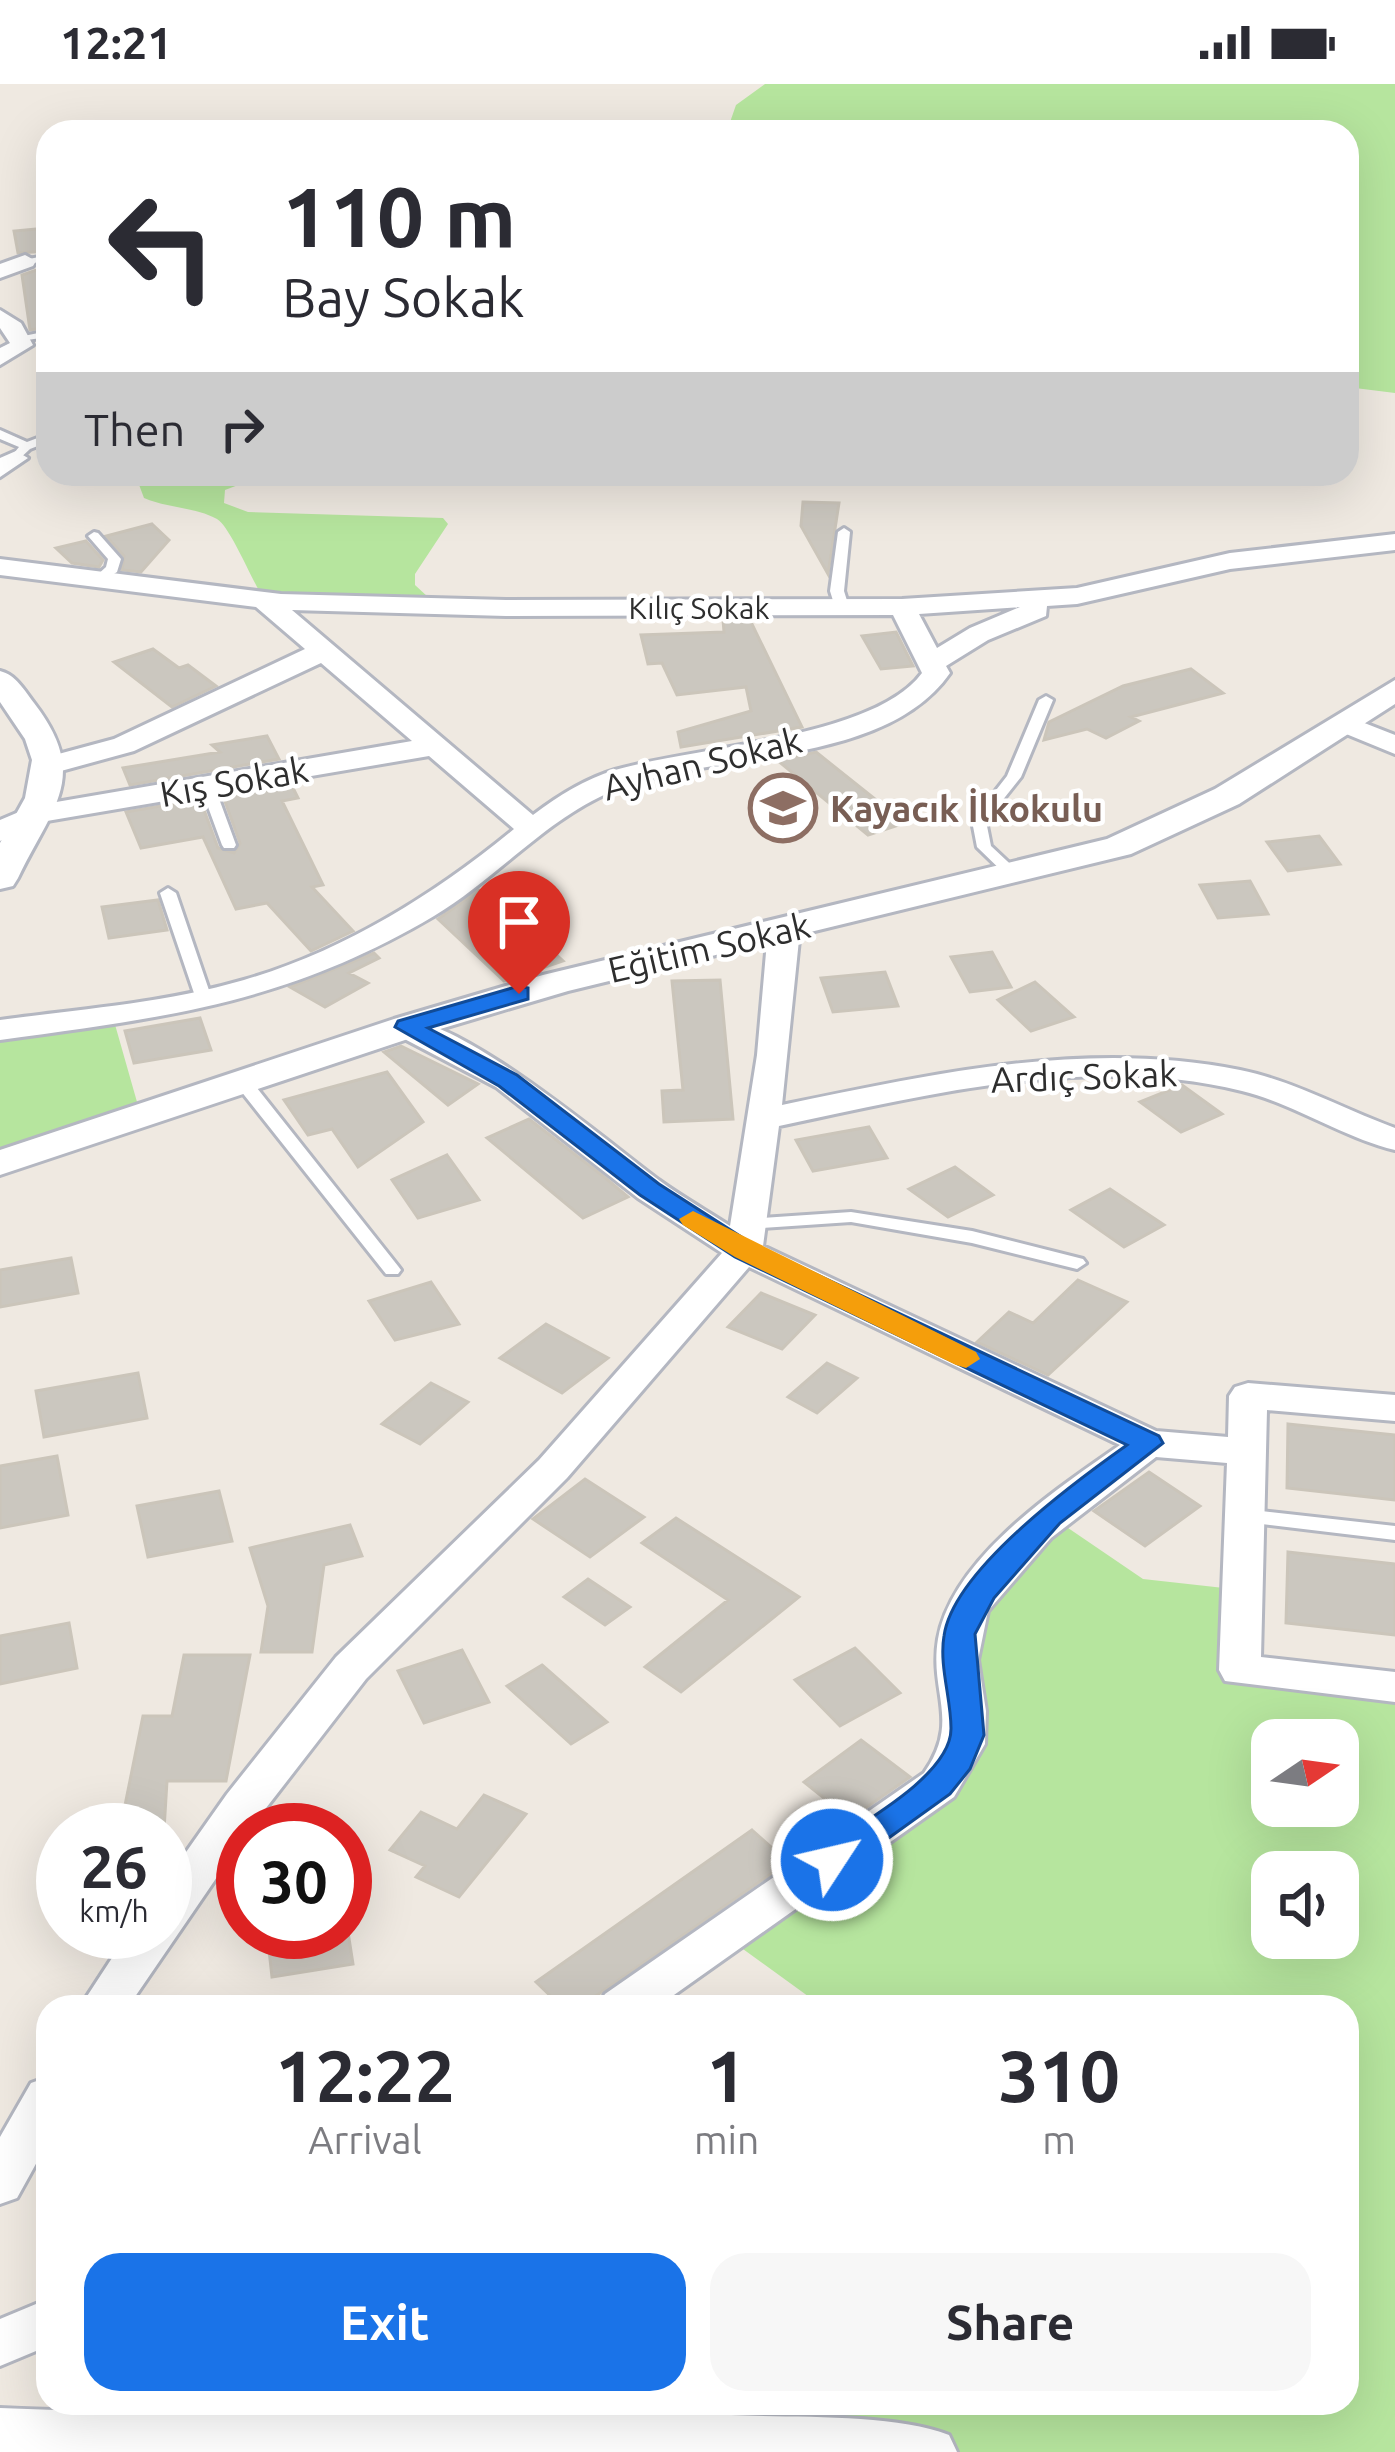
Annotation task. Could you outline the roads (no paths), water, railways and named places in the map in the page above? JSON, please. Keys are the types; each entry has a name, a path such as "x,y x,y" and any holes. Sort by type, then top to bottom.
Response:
{"street":[{"path":"0,272 36,260"},
{"path":"0,317 20,338 21,348 0,358"},
{"name":"Kılıç Sokak","path":"0,567 265,601 506,608 902,607 1077,596 1230,561 1395,542"},
{"path":"902,607 934,662 979,634 1077,596"},
{"path":"265,601 533,830"},
{"path":"50,764 124,745 324,651"},
{"name":"Ayhan Sokak","path":"0,1030 204,999 280,979 451,892 564,805 604,783 767,749 890,712 929,691 936,673 934,662"},
{"path":"0,681 34,722 46,742 50,764 47,785 0,878"},
{"name":"Eğitim Sokak","path":"0,1162 407,1027 556,983 1014,875 1166,830 1246,786 1395,690"},
{"path":"1345,723 1395,745"},
{"name":"Kış Sokak","path":"0,832 33,815 435,746"},
{"path":"192,1878 351,1667 553,1469 746,1238 784,930"},
{"path":"407,1027 508,1080 650,1190 1149,1443 1246,1452"},
{"name":"Ardıç Sokak","path":"764,1119 981,1078 1178,1071 1245,1081 1395,1140"},
{"path":"1395,1408 1248,1396 1240,1670 1395,1687"},
{"path":"639,1995 939,1785 959,1760 968,1735 959,1634 982,1592 1049,1515 1149,1443"},
{"path":"111,1995 136,1959"},
{"path":"0,2183 36,2118"},
{"path":"0,2343 36,2327"},
{"path":"0,2432 204,2439 764,2438 930,2452"}],"lane":[{"path":"20,338 36,336"},
{"path":"0,434 14,458"},
{"path":"842,608 838,591 844,532"},
{"path":"94,536 115,559 102,577"},
{"path":"1014,875 984,847 979,821 1014,776 1046,700"},
{"path":"207,785 230,845"},
{"path":"168,892 204,999"},
{"path":"243,1082 392,1270"},
{"path":"746,1238 851,1216 915,1225 1077,1263"},
{"path":"1244,1516 1395,1533"}],"place":[{"name":"Kayacık İlkokulu","path":"783,808"}]}
